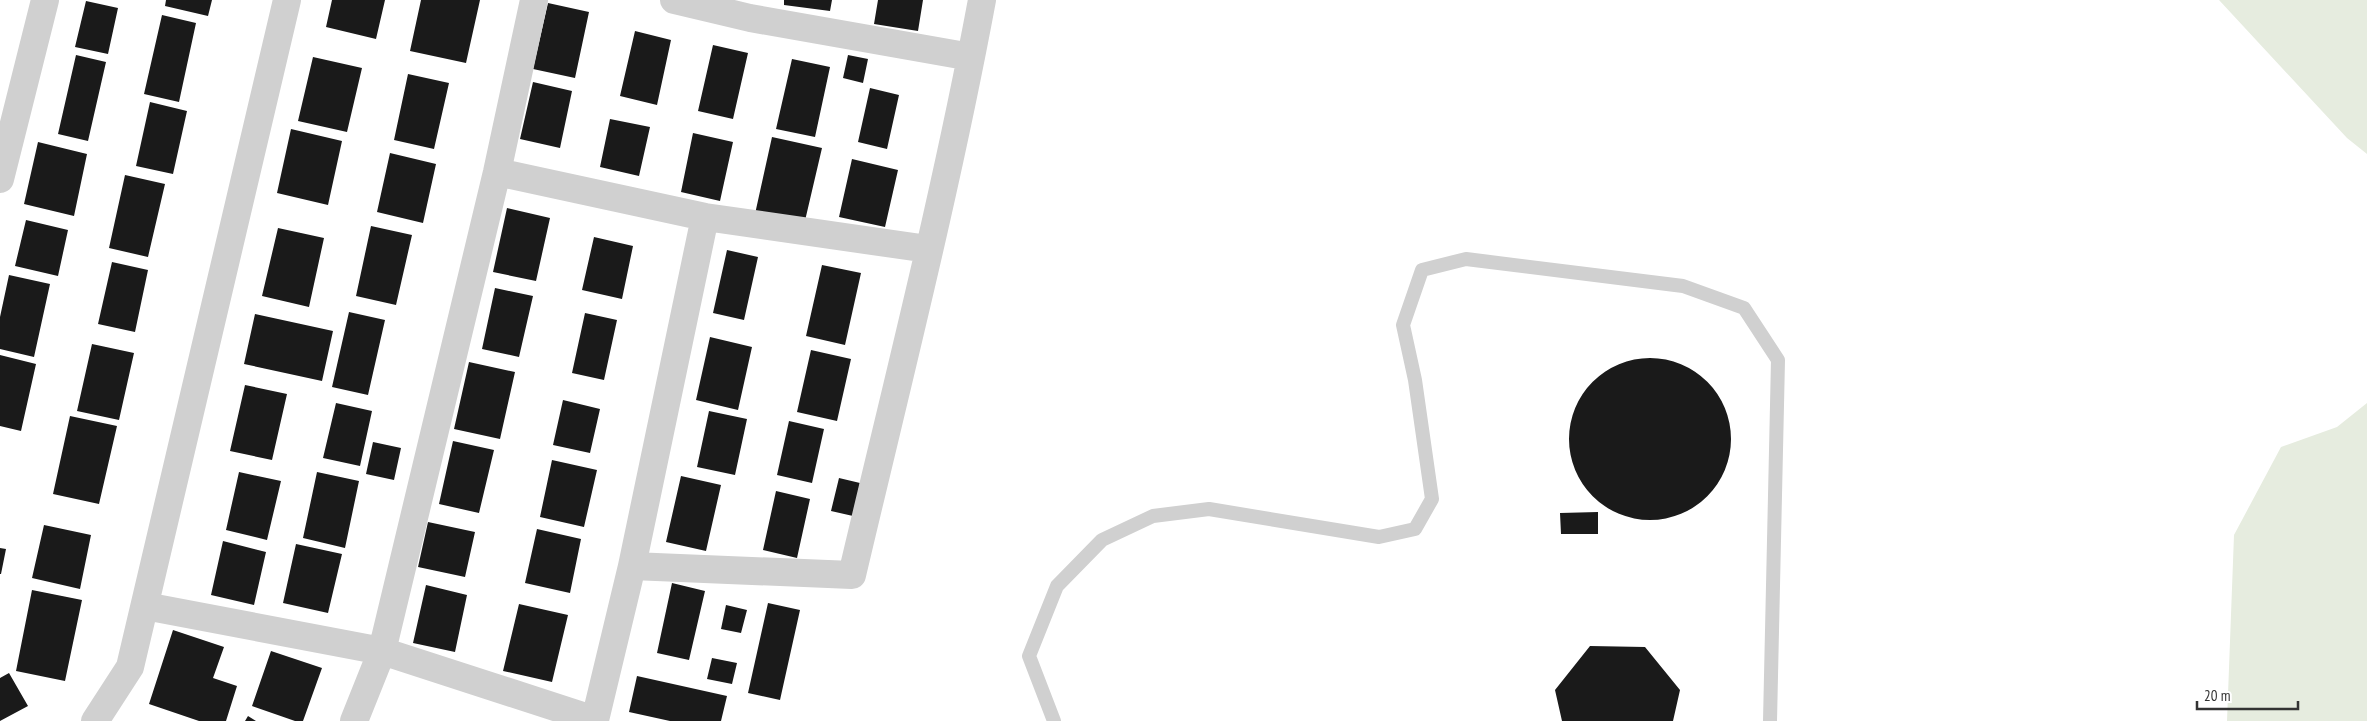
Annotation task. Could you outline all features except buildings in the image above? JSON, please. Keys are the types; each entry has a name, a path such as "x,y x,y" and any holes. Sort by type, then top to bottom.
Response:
{"street":[{"path":"0,179 45,0"},
{"path":"95,721 130,667 287,0"},
{"path":"354,721 382,651 497,172 534,0"},
{"path":"674,0 752,9 971,57"},
{"path":"632,566 852,575 928,250 982,0"},
{"path":"497,172 705,217 928,250"},
{"path":"144,606 382,651 596,720 632,566 705,217"}],"lane":[{"path":"1054,721 1029,656 1057,586 1102,540 1153,516 1209,509 1380,537 1415,529 1432,499 1415,380 1403,325 1422,270 1466,259 1683,286 1744,308 1778,360 1770,721"}],"shaded area":[{"path":"2219,0 2367,0 2367,154 2347,138"},
{"path":"2367,403 2367,721 2227,721 2234,535 2281,447 2337,427"}]}
